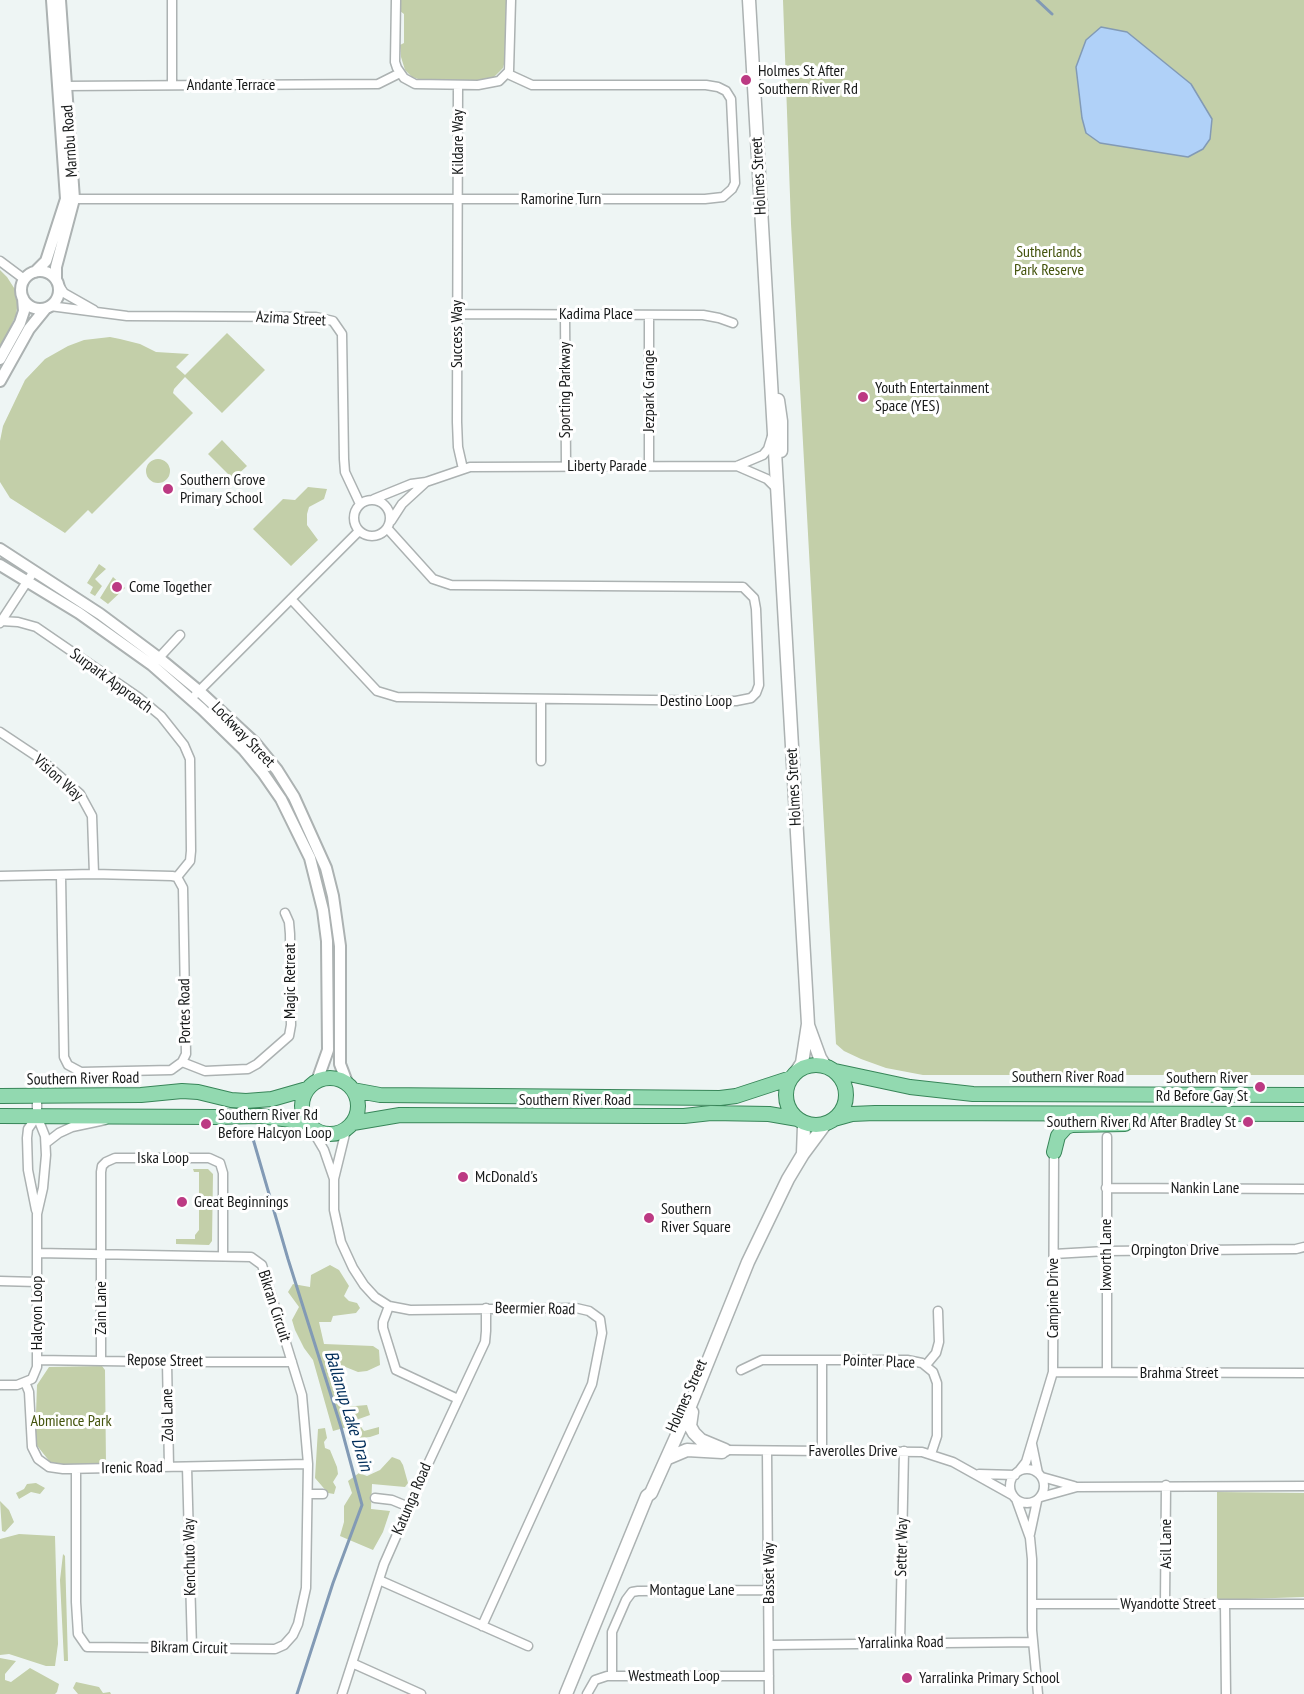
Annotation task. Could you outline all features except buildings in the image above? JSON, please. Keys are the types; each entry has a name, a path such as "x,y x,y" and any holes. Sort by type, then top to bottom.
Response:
{"main road":[{"name":"Holmes Street","path":"749,0 808,1023 802,1063 794,1075"},
{"name":"Holmes Street","path":"770,352 781,421 786,516 782,551"},
{"name":"Holmes Street","path":"808,1023 820,1059 830,1068"},
{"path":"830,1121 843,1109 847,1095 844,1082 830,1068 815,1064 805,1066 794,1075 788,1085 786,1100 800,1120 816,1125 830,1121 852,1114 875,1113 1304,1114"},
{"name":"Southern River Road","path":"830,1068 910,1087 973,1094 1304,1095"},
{"name":"Southern River Road","path":"350,1088 380,1095 712,1098 736,1096 794,1075"},
{"path":"0,1116 260,1116 309,1125 329,1135 338,1134 350,1126 356,1117 358,1103 350,1088 333,1078 312,1085 303,1095 301,1108 309,1125"},
{"name":"Southern River Road","path":"0,1096 141,1095 182,1091 246,1101 272,1099 312,1085"},
{"name":"Southern River Road","path":"350,1126 400,1116 684,1116 711,1113 769,1114 800,1120"},
{"path":"1054,1152 1060,1131 1066,1127 1140,1124 1151,1115"},
{"name":"Holmes Street","path":"800,1120 804,1126 803,1154"},
{"name":"Holmes Street","path":"566,1694 647,1496 668,1458 731,1309 733,1299 775,1206 803,1154 830,1121"},
{"name":"Holmes Street","path":"647,1496 646,1491 665,1444 726,1307 733,1299"},
{"path":"720,1335 718,1357 696,1403 690,1426 700,1440 726,1450"},
{"path":"668,1458 687,1450 712,1453 726,1450"}],"street":[{"name":"Marnbu Road","path":"52,0 63,86"},
{"name":"Marnbu Road","path":"57,282 56,267 70,199 60,0"},
{"path":"172,0 172,85"},
{"path":"396,0 395,62 400,73 415,84 458,85 493,84 508,74 511,67 511,0"},
{"name":"Andante Terrace","path":"63,86 378,84 400,73"},
{"name":"Ramorine Turn","path":"70,199 705,199 723,197 735,183 730,99 726,91 718,87 706,85 532,85 508,74"},
{"name":"Kildare Way","path":"458,85 458,199"},
{"name":"Marnbu Road","path":"35,272 46,261 70,199"},
{"name":"Success Way","path":"458,199 458,443 463,469"},
{"path":"0,261 24,279"},
{"path":"0,359 23,315 21,292 24,279 35,272 46,272 64,292 97,312"},
{"path":"0,381 29,329 58,297 57,282"},
{"path":"23,298 30,306 40,309 48,307 97,312"},
{"name":"Azima Street","path":"97,312 127,316 316,317 333,321 342,334 344,465 360,504"},
{"name":"Kadima Place","path":"458,314 703,315 733,323"},
{"name":"Sporting Parkway","path":"565,314 566,466"},
{"name":"Jezpark Grange","path":"649,466 650,315"},
{"name":"Liberty Parade","path":"374,499 411,484 426,482 479,466 737,466 763,455 768,449 773,433"},
{"path":"737,466 767,479 777,489"},
{"name":"Liberty Parade","path":"388,526 402,504 426,482"},
{"path":"374,499 387,507 390,515 384,532 368,536 359,531 354,514 360,504 374,499"},
{"name":"Destino Loop","path":"291,599 377,691 397,698 736,701 751,698 756,693 759,685 754,598 743,587 451,585 433,579 388,526"},
{"path":"195,695 359,531"},
{"name":"Lockway Street","path":"0,549 100,614 255,743 277,770 294,797 326,868 333,896 340,946 340,1064 350,1088"},
{"name":"Lockway Street","path":"0,565 156,662"},
{"path":"1,622 34,571"},
{"name":"Surpark Approach","path":"1,622 18,622 36,627 138,697 161,716 184,745 190,759 192,851 190,861 177,878"},
{"path":"156,662 180,635"},
{"name":"Lockway Street","path":"195,695 263,772 281,799 310,858 323,910 327,941 328,1050 312,1085"},
{"path":"541,699 541,761"},
{"name":"Vision Way","path":"0,732 39,758 80,794 92,816 94,874"},
{"path":"0,876 94,874 177,878"},
{"name":"Portes Road","path":"61,876 64,1057 68,1065 81,1072 171,1070 182,1062 186,1054 183,888 177,878"},
{"name":"Magic Retreat","path":"182,1062 205,1071 248,1069 289,1036 291,1025 290,934 289,922 285,913"},
{"name":"Halcyon Loop","path":"37,1096 37,1116 46,1143 45,1177 37,1214"},
{"name":"Halcyon Loop","path":"25,1382 32,1379 37,1367 37,1214 28,1170 27,1138 28,1129 37,1116"},
{"path":"46,1143 59,1132 72,1127 117,1116"},
{"path":"309,1125 324,1150 334,1179"},
{"path":"350,1126 334,1179 334,1210 341,1242 364,1285 375,1297 389,1306 383,1328 396,1370 458,1399"},
{"name":"Ixworth Lane","path":"1107,1137 1107,1372"},
{"name":"Campine Drive","path":"1017,1473 1026,1462 1053,1372 1054,1152"},
{"name":"Iska Loop","path":"102,1255 101,1172 106,1162 115,1158 208,1158 220,1163 223,1173 223,1256"},
{"name":"Nankin Lane","path":"1106,1188 1304,1189"},
{"name":"Orpington Drive","path":"1054,1254 1106,1251 1301,1249"},
{"name":"Bikran Circuit","path":"37,1253 251,1257 262,1265 302,1395 308,1464"},
{"name":"Zain Lane","path":"101,1360 102,1255"},
{"path":"0,1281 37,1282"},
{"name":"Beermier Road","path":"389,1306 410,1310 576,1308 589,1311 600,1319 602,1332 592,1384 482,1626"},
{"name":"Katunga Road","path":"342,1694 379,1580 409,1507 485,1342 486,1308"},
{"path":"927,1365 936,1353 939,1342 938,1311"},
{"name":"Repose Street","path":"37,1360 292,1362"},
{"name":"Pointer Place","path":"741,1370 762,1360 918,1361 927,1365 933,1372 937,1383 937,1436 931,1454"},
{"path":"822,1360 822,1450"},
{"name":"Zola Lane","path":"167,1362 169,1467"},
{"name":"Brahma Street","path":"1053,1372 1304,1373"},
{"path":"0,1385 17,1385 25,1382"},
{"name":"Irenic Road","path":"25,1382 29,1392 32,1447 38,1459 49,1467 76,1469 308,1464"},
{"name":"Campine Drive","path":"1032,1440 1040,1475"},
{"name":"Faverolles Drive","path":"726,1450 904,1451 931,1454 976,1473 1014,1497"},
{"name":"Basset Way","path":"767,1451 770,1694"},
{"name":"Setter Way","path":"900,1643 904,1451"},
{"name":"Bikram Circuit","path":"76,1469 76,1602 78,1634 87,1647 276,1649 284,1645 293,1635 298,1624 306,1588 308,1464"},
{"name":"Kenchuto Way","path":"188,1467 192,1648"},
{"path":"1030,1538 1010,1484 1017,1473 1029,1469 1059,1483 1077,1487 1304,1486"},
{"name":"Faverolles Drive","path":"976,1473 1017,1473"},
{"path":"1038,1694 1033,1642 1030,1538 1039,1499 1045,1486 1040,1475"},
{"name":"Asil Lane","path":"1166,1485 1166,1604"},
{"path":"1014,1497 1025,1503 1077,1487"},
{"path":"308,1494 323,1494"},
{"path":"375,1498 392,1500 409,1507"},
{"path":"379,1580 528,1646"},
{"name":"Montague Lane","path":"612,1676 612,1632 627,1596 632,1592 769,1590"},
{"name":"Wyandotte Street","path":"1032,1604 1304,1604"},
{"path":"1225,1604 1226,1694"},
{"name":"Yarralinka Road","path":"769,1645 1033,1642"},
{"path":"352,1663 421,1694"},
{"name":"Westmeath Loop","path":"587,1694 596,1680 612,1676 770,1677"}],"green space":[{"path":"400,0 506,0 506,57 503,68 487,80 421,80 412,77 405,70 401,57 400,45 404,43 404,14 400,11"},
{"name":"Sutherlands Park Reserve","path":"783,0 1304,0 1304,1075 923,1075 886,1068 844,1051 836,1044 791,224"},
{"path":"0,270 16,291 18,302 16,315 0,349"},
{"path":"227,333 265,370 222,413 185,377 173,393 193,413 92,514 88,510 65,533 10,498 0,482 0,441 3,426 25,380 45,359 84,340 110,337 140,344 156,352 189,354 176,367 185,375"},
{"path":"222,440 247,466 233,479 208,454"},
{"path":"158,459 163,460 169,466 169,476 163,482 158,483 153,482 147,476 146,471 147,466 153,460"},
{"path":"308,487 327,489 324,499 309,507 307,514 307,525 318,540 291,566 253,529 283,499 295,500"},
{"path":"99,564 106,569 95,579 102,586 95,596 90,593 93,587 87,583"},
{"path":"113,577 125,588 108,604 100,598"},
{"path":"193,1169 208,1169 213,1174 212,1241 209,1245 176,1244 176,1239 195,1239 199,1230 199,1172 194,1172"},
{"path":"330,1265 339,1270 349,1286 344,1296 349,1301 357,1303 360,1308 356,1313 333,1316 331,1322 319,1322 324,1344 373,1346 379,1350 380,1365 367,1371 358,1372 333,1362 329,1356 344,1407 367,1405 370,1415 356,1420 364,1431 379,1427 379,1434 370,1437 360,1438 347,1427 333,1431 313,1360 304,1348 292,1320 299,1307 288,1292 293,1284 310,1287 311,1275"},
{"name":"Abmience Park","path":"102,1366 105,1370 106,1465 61,1465 50,1462 35,1443 37,1385 49,1367"},
{"path":"325,1428 327,1438 324,1442 325,1448 330,1450 338,1474 333,1482 336,1487 334,1494 328,1493 315,1478 318,1429"},
{"path":"392,1457 400,1460 408,1483 405,1487 372,1484 371,1509 390,1511 383,1532 373,1550 340,1536 344,1522 344,1506 352,1493 348,1481 359,1473 367,1476 380,1470"},
{"path":"36,1483 45,1488 40,1494 31,1492 19,1499 16,1493 24,1489 27,1484"},
{"path":"1217,1492 1304,1493 1304,1597 1217,1600"},
{"path":"0,1501 9,1510 14,1522 5,1532 2,1531"},
{"path":"19,1534 55,1536 58,1644 55,1666 46,1666 9,1654 0,1655 0,1539"},
{"path":"63,1554 65,1556 68,1661 64,1661 60,1580"},
{"path":"0,1658 16,1661 5,1674 5,1680 11,1682 30,1668 59,1684 57,1692 55,1694 0,1694"},
{"path":"76,1682 99,1687 103,1693 110,1692 111,1694 78,1694 73,1688"}],"water":[{"path":"1101,27 1127,32 1191,84 1212,119 1210,139 1203,149 1188,157 1100,143 1086,133 1076,67 1086,40"}],"waterway":[{"path":"1037,0 1052,14"},
{"name":"Ballanup Lake Drain","path":"251,1132 341,1427 362,1505 333,1583 297,1694"}],"place":[{"name":"Holmes St After Southern River Rd","path":"746,80"},
{"name":"Youth Entertainment Space (YES)","path":"863,397"},
{"name":"Southern Grove Primary School","path":"168,489"},
{"name":"Come Together","path":"117,587"},
{"name":"Southern River Rd Before Gay St","path":"1260,1087"},
{"name":"Southern River Rd After Bradley St","path":"1248,1122"},
{"name":"Southern River Rd Before Halcyon Loop","path":"206,1124"},
{"name":"McDonald's","path":"463,1177"},
{"name":"Great Beginnings","path":"182,1202"},
{"name":"Southern River Square","path":"649,1218"},
{"name":"Yarralinka Primary School","path":"907,1678"}]}
